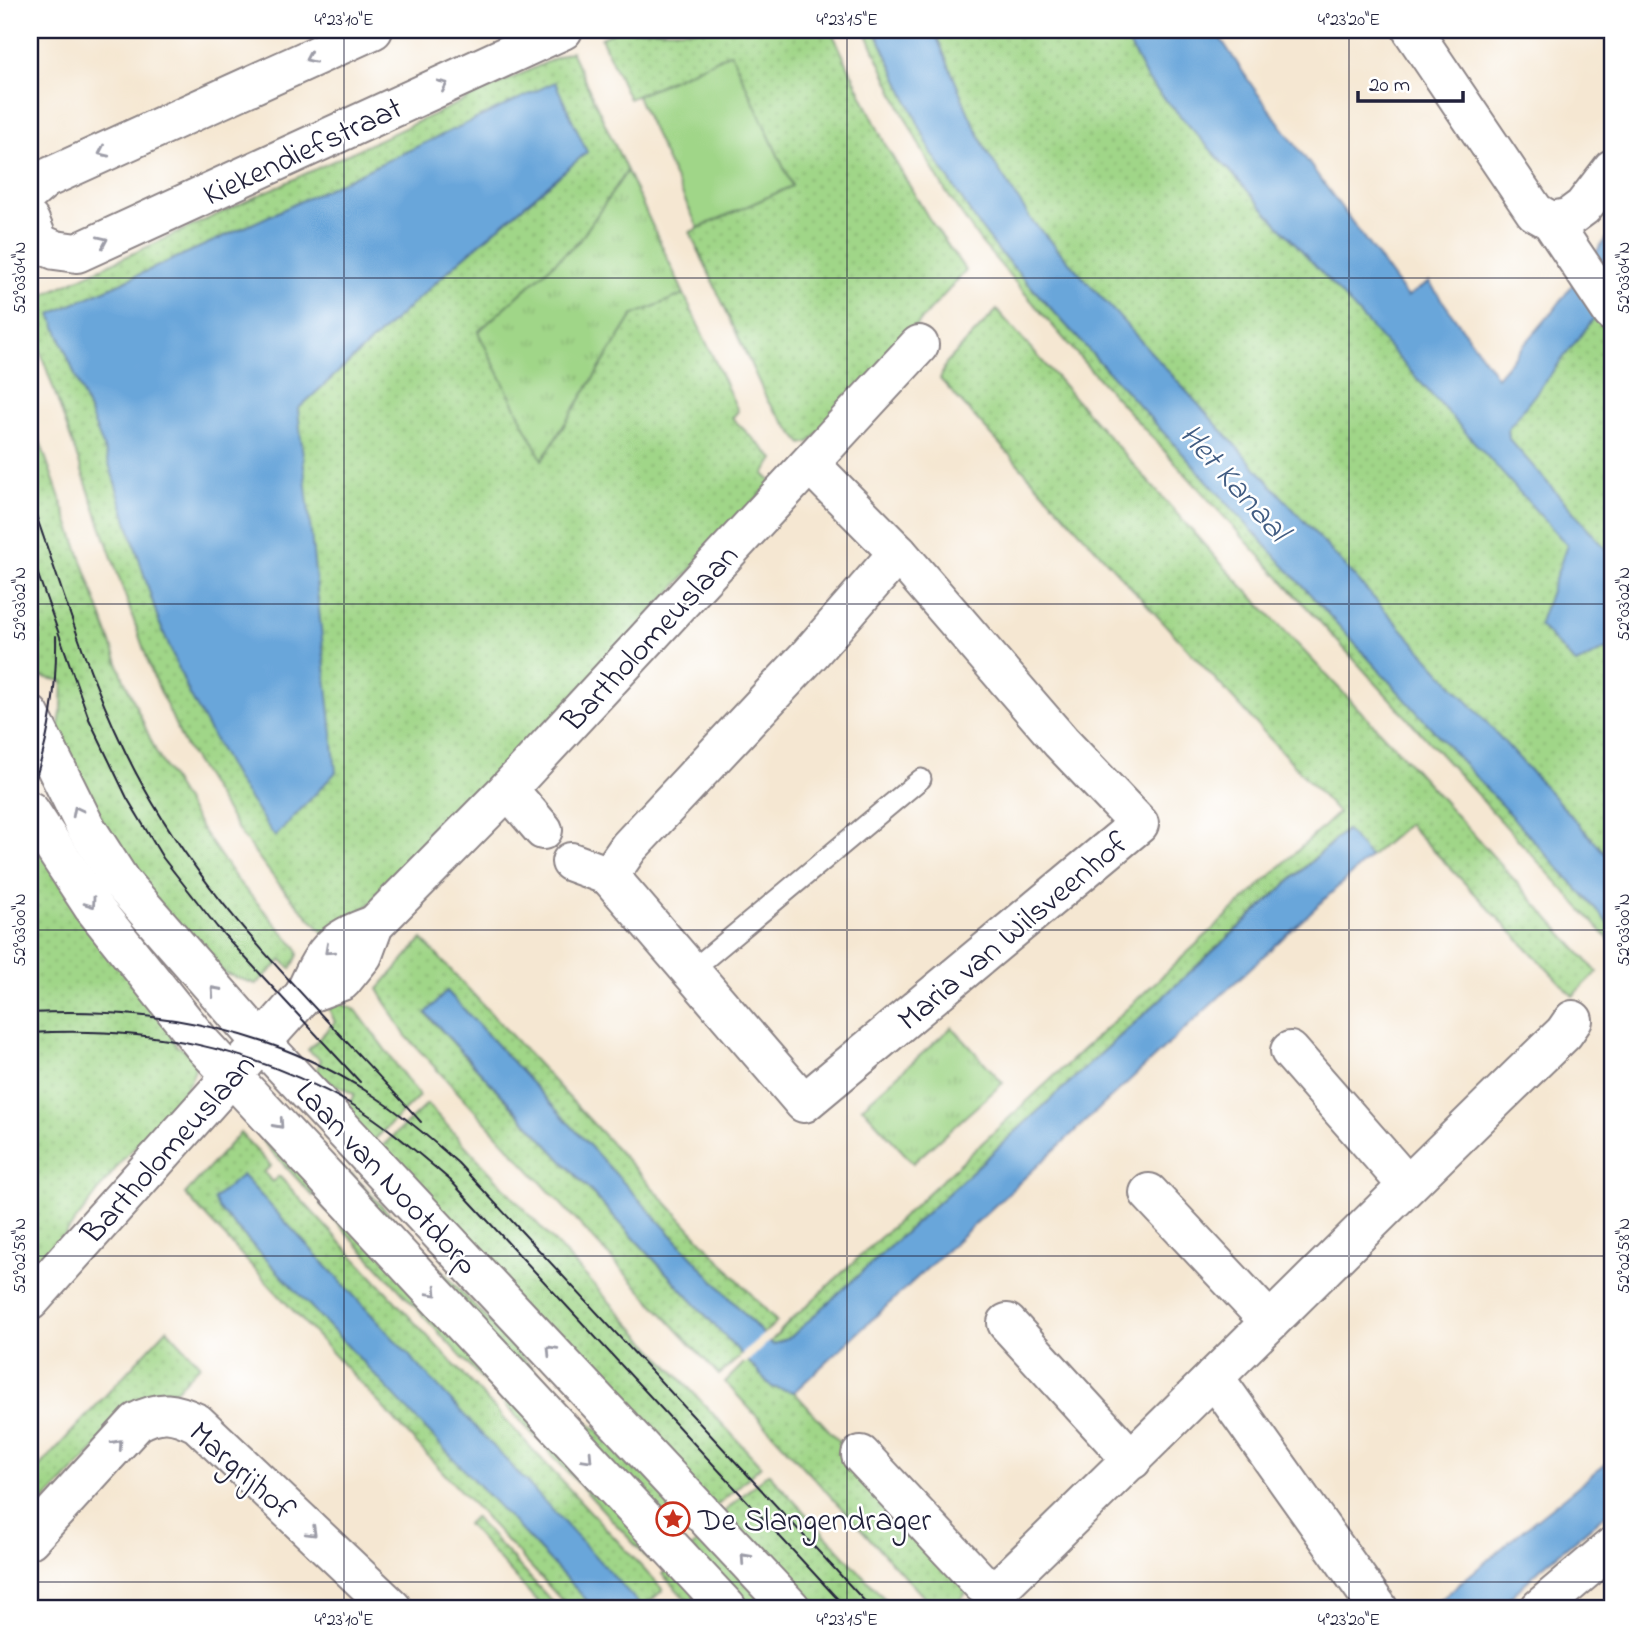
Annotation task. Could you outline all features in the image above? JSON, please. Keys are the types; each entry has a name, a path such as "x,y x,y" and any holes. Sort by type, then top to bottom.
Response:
{"street":[{"path":"30,192 46,178 373,30"},
{"name":"Kiekendiefstraat","path":"33,237 55,250 77,253 563,30"},
{"path":"1412,30 1535,212 1559,235 1612,312"},
{"path":"1559,235 1568,218 1583,207 1612,169"},
{"name":"Bartholomeuslaan","path":"30,1301 304,995 320,958 347,934 374,925 508,789 919,345"},
{"name":"Maria van Wilsveenhof","path":"571,862 609,876 804,1103 1139,824 1061,742 898,553 810,464"},
{"path":"609,876 629,847 810,654 898,553"},
{"name":"Laan van Nootdorp","path":"30,715 85,826 121,882 261,1042 791,1608"},
{"path":"508,789 543,830"},
{"name":"Laan van Nootdorp","path":"30,811 93,907 182,1020 727,1608"},
{"path":"861,1455 982,1584 1000,1587 1132,1460 1406,1185 1564,1033 1573,1020"},
{"path":"1290,1051 1406,1185"},
{"path":"1149,1193 1270,1322"},
{"path":"1007,1323 1132,1460"},
{"path":"1214,1377 1378,1608"},
{"name":"Margrijhof","path":"30,1539 137,1422 165,1413 182,1416 197,1423 392,1608"},
{"path":"1540,1608 1607,1563"}],"lane":[{"path":"691,971 921,779"}],"green space":[{"path":"618,30 831,30 886,146 928,217 966,271 810,442 802,444 768,402 690,232 792,186 731,53 629,99 601,38"},
{"path":"865,30 875,30 932,153 998,250 1612,927 1612,943 1088,367 980,241 924,154"},
{"path":"934,30 1122,30 1147,79 1568,545 1539,625 1576,664 1612,646 1612,861 1032,221 987,152"},
{"path":"571,51 627,171 580,240 478,332 543,459 633,315 684,294 738,411 732,418 774,459 764,474 772,482 413,870 327,937 278,883 240,833 183,742 152,673 30,321 30,301","holes":["587,152 458,262 298,409 313,565 190,695 159,622 106,454 51,314 254,223"]},
{"path":"731,53 792,186 698,228 637,96"},
{"path":"627,171 684,294 633,315 542,460 478,332 580,240"},
{"path":"1612,295 1612,556 1509,439 1508,429"},
{"path":"997,310 1215,557 1404,757 1597,972 1573,996 1408,824 1370,857 1345,830 792,1336 773,1345 770,1342 788,1323 1338,813 940,379 946,363"},
{"path":"30,413 123,677 157,754 201,828 237,880 297,948 298,955 291,969 282,960 256,984 226,974 153,905 55,746 62,708 63,681 30,675"},
{"path":"30,834 158,1005 176,1046 193,1056 195,1067 192,1078 175,1103 120,1163 30,1276"},
{"path":"422,939 777,1322 763,1334 447,991 426,1014 742,1355 719,1375 405,1035 378,989"},
{"path":"339,1003 356,1010 419,1096 372,1142 344,1116 354,1094 315,1074 321,1060 308,1050 335,1022 329,1009"},
{"path":"952,1027 1003,1083 913,1163 862,1107"},
{"path":"427,1104 761,1466 711,1511 377,1151"},
{"path":"240,1133 271,1166 264,1172 272,1182 279,1176 663,1590 642,1608 242,1175 218,1208 594,1608 569,1608 185,1194"},
{"path":"267,1136 325,1184 313,1196 262,1141"},
{"path":"352,1174 574,1413 639,1460 695,1520 675,1538 344,1181"},
{"path":"331,1192 663,1550 650,1561 320,1204"},
{"path":"167,1329 200,1365 175,1391 158,1390 142,1400 30,1516 30,1477"},
{"path":"747,1360 772,1387 794,1392 972,1587 951,1608 934,1608 725,1382"},
{"path":"768,1473 893,1608 800,1608 717,1518"},
{"path":"474,1517 558,1608 543,1608 467,1524"},
{"path":"708,1533 777,1608 740,1608 687,1551"},
{"path":"675,1563 716,1608 694,1608 662,1574"}],"water":[{"name":"Het Kanaal","path":"875,30 934,30 987,152 1032,221 1612,861 1612,927 998,250 932,153"},
{"path":"1122,30 1215,30 1253,87 1407,297 1429,282 1497,377 1554,310 1612,230 1612,295 1508,429 1509,439 1612,556 1612,646 1576,664 1539,625 1567,545 1147,79"},
{"path":"555,82 587,152 458,262 298,409 336,772 275,837 237,781 190,695 159,622 106,454 51,314 254,223"},
{"path":"1346,830 1370,857 794,1392 772,1387 426,1013 447,991 773,1345 792,1336"},
{"path":"242,1175 643,1608 594,1608 218,1208 214,1199"},
{"path":"1612,1459 1612,1509 1541,1568 1499,1608 1431,1608 1523,1530"}],"pier":[{"path":"766,1332 772,1339 745,1364 739,1357"}],"tram line":[{"path":"32,504 95,683 126,753 171,833 272,962 421,1122"},
{"path":"30,552 89,719 127,798 163,858 217,927 360,1082"},
{"path":"30,584 36,654 30,724"},
{"path":"30,794 50,717 56,636"},
{"path":"30,1013 119,1014 207,1026 291,1052 332,1071 371,1094 416,1127 458,1163 871,1608"},
{"path":"30,1033 115,1033 157,1037 237,1055 315,1085 379,1122 450,1180 846,1608"}],"place":[{"name":"De Slangendrager","path":"673,1519"}]}
